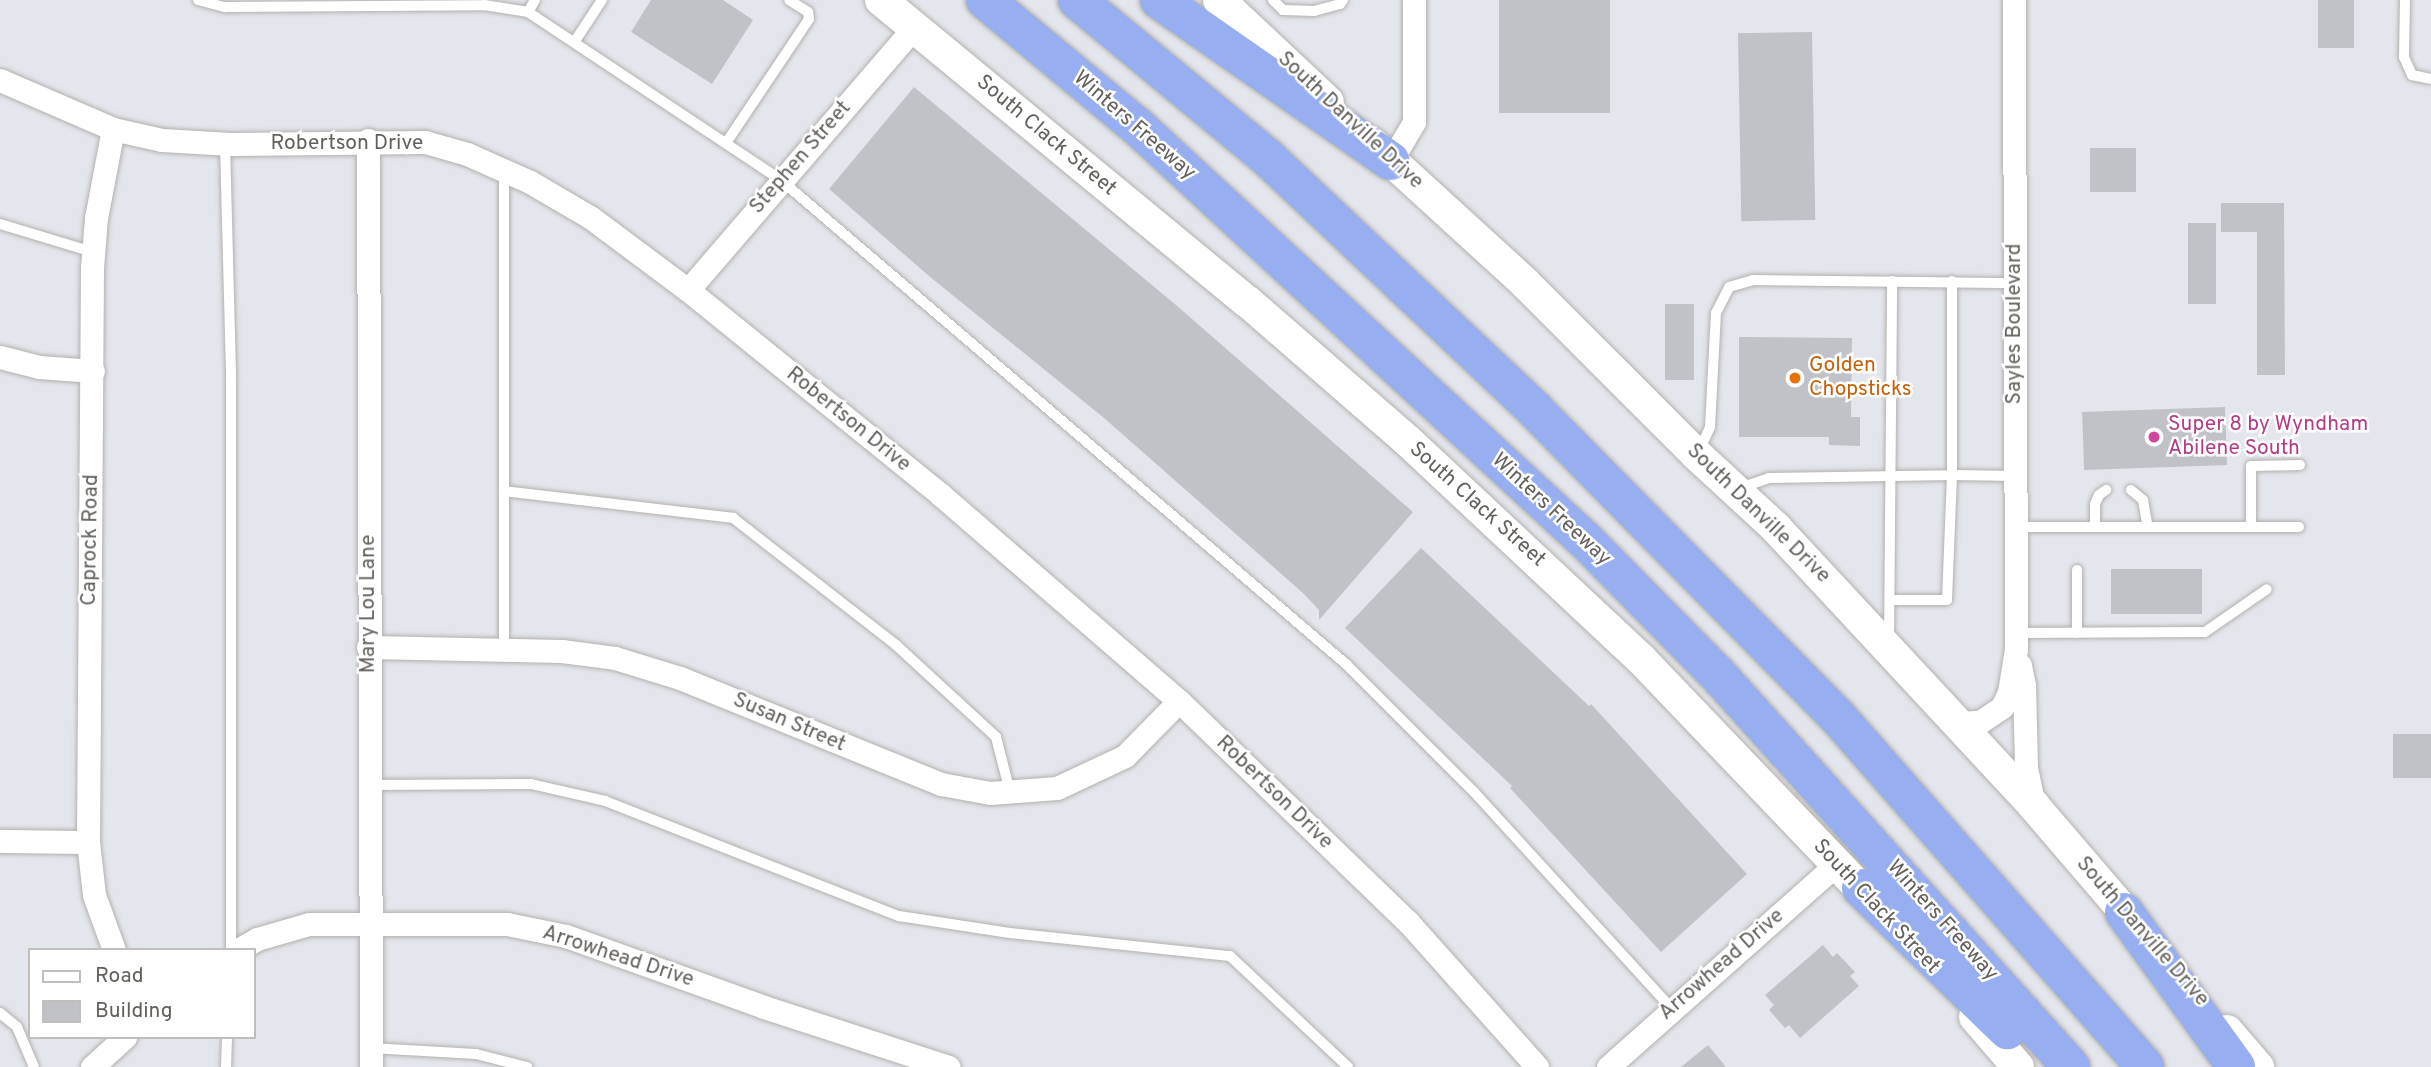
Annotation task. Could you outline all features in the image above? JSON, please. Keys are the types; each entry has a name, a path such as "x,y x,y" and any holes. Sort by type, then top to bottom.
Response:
{"highway":[{"name":"Winters Freeway","path":"985,0 1137,126 1586,541 1719,676 2071,1067"},
{"path":"1077,0 1268,158 1535,410 1837,716 2145,1067"},
{"path":"1159,0 1391,161"},
{"path":"1849,876 2046,1067"},
{"path":"2124,912 2236,1067"}],"main road":[{"name":"South Clack Street","path":"881,0 1248,303 1409,442 1641,659 1849,876 2018,1067"},
{"name":"South Danville Drive","path":"1219,0 1524,282 1697,454 1776,528 2034,806 2259,1067"}],"street":[{"path":"1391,161 1414,122 1414,0"},
{"name":"Sayles Boulevard","path":"1958,723 1980,722 2002,707 2009,692 2016,641 2014,0"},
{"name":"Stephen Street","path":"688,290 915,26"},
{"name":"Robertson Drive","path":"0,80 113,129 162,140 225,144 368,140 425,142 467,154 504,170 590,217 688,290 941,495 1179,701 1408,922 1537,1067"},
{"name":"Caprock Road","path":"113,129 96,218 93,252 88,842 94,895 113,948"},
{"name":"Mary Lou Lane","path":"368,140 368,647 373,923 371,1057"},
{"path":"0,357 39,367 93,370"},
{"name":"Sayles Boulevard","path":"2016,641 2024,685 2026,768 2034,806"},
{"name":"Susan Street","path":"368,647 562,651 615,658 680,678 941,784 990,793 1057,788 1125,756 1179,701"},
{"path":"0,841 88,842"},
{"name":"Arrowhead Drive","path":"1608,1067 1672,1009 1849,876"},
{"name":"Arrowhead Drive","path":"241,948 257,939 309,924 507,924 566,936 764,1007 949,1067"},
{"path":"92,1067 123,1039"}],"lane":[{"path":"198,0 225,7 317,3 483,2 528,12 782,181 1346,664 1474,792 1672,1009"},
{"path":"528,12 536,0"},
{"path":"575,41 602,0"},
{"path":"726,143 809,19 808,12 789,0"},
{"path":"1273,0 1283,10 1314,11 1340,4 1343,0"},
{"path":"2405,0 2404,57 2412,75 2431,79"},
{"path":"225,144 231,379 231,948"},
{"path":"503,649 504,170"},
{"path":"0,224 93,252"},
{"path":"1697,454 1710,427 1716,313 1729,287 1753,280 2015,283"},
{"path":"1889,647 1892,281"},
{"path":"1890,600 1947,600 1952,475 1952,281"},
{"path":"2251,527 2251,466 2300,465"},
{"path":"1734,490 1769,478 2016,476"},
{"path":"2095,527 2095,504 2099,495 2106,490"},
{"path":"2131,490 2143,500 2148,527"},
{"path":"503,491 733,518 897,645 996,737 1010,792"},
{"path":"2016,527 2299,527"},
{"path":"2077,570 2077,633"},
{"path":"2016,641 2077,633 2205,632 2267,589"},
{"path":"370,785 531,784 605,800 899,916 1010,933 1230,956 1348,1067"},
{"path":"0,1013 17,1027 34,1067"},
{"path":"226,1067 228,1039"},
{"path":"371,1057 476,1054 527,1067"}],"building":[{"path":"651,0 723,0 753,20 712,84 631,32"},
{"path":"1499,0 1610,0 1610,113 1499,113"},
{"path":"2318,0 2354,0 2354,48 2318,48"},
{"path":"1812,32 1815,220 1741,221 1738,33"},
{"path":"914,87 1176,305 1413,512 1319,620 1319,610 1304,594 1104,418 929,276 829,189"},
{"path":"2090,148 2136,148 2136,192 2090,192"},
{"path":"2221,203 2284,203 2285,375 2257,375 2257,232 2221,232"},
{"path":"2188,223 2216,223 2216,304 2188,304"},
{"path":"1665,304 1694,304 1694,380 1665,380"},
{"name":"Golden Chopsticks","path":"1739,337 1852,338 1851,417 1860,417 1860,446 1829,445 1829,437 1739,437"},
{"name":"Super 8 by Wyndham Abilene South","path":"2225,407 2227,465 2084,470 2082,412"},
{"path":"1421,548 1589,706 1591,704 1747,874 1661,952 1510,788 1512,786 1345,628"},
{"path":"2111,569 2202,569 2202,614 2111,614"},
{"path":"2393,734 2431,734 2431,778 2393,778"},
{"path":"1823,945 1833,957 1837,953 1855,972 1850,976 1859,986 1800,1038 1789,1025 1785,1028 1769,1010 1774,1005 1765,995"},
{"path":"1708,1045 1726,1067 1681,1067"}],"place":[{"name":"Golden Chopsticks","path":"1795,378"},
{"name":"Super 8 by Wyndham Abilene South","path":"2154,437"}]}
